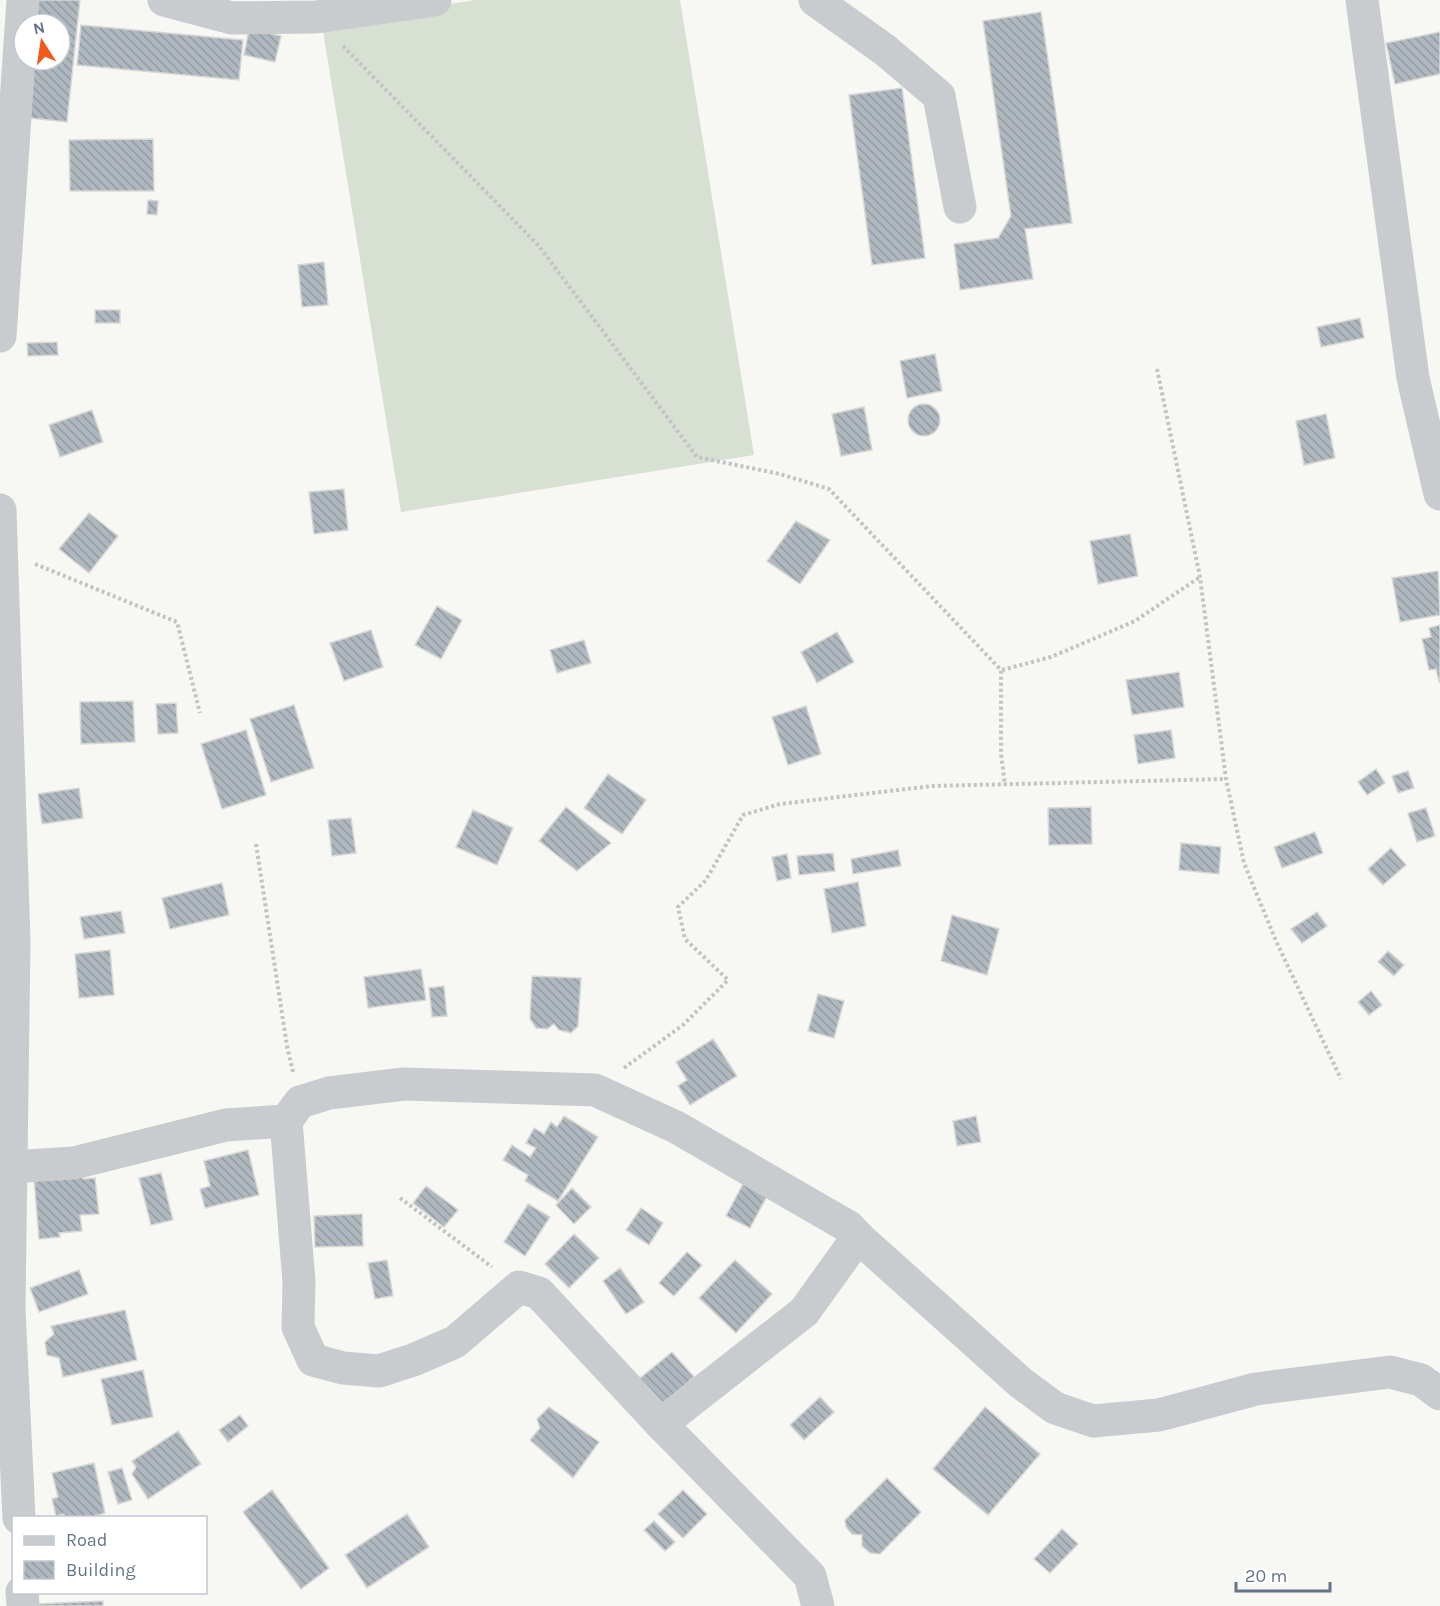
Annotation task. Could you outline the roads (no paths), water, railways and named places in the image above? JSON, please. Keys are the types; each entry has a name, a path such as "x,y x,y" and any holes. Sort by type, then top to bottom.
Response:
{"street":[{"path":"0,336 6,158 23,0"},
{"path":"164,0 232,18 316,17 435,0"},
{"path":"815,0 885,50 939,96 960,207"},
{"path":"1362,0 1413,378 1440,494"},
{"path":"0,510 1,610 14,941 9,1309 19,1516"},
{"path":"11,1167 74,1162 226,1125 293,1112 329,1093 404,1084 595,1090 676,1127 849,1227 1021,1383 1055,1408 1092,1421 1159,1415 1256,1389 1390,1372 1421,1380 1440,1394"},
{"path":"293,1112 299,1282 298,1327 313,1360 344,1368 379,1371 413,1360 455,1342 519,1287 538,1293 661,1424 810,1576 818,1606"},
{"path":"661,1424 804,1312 858,1237"}]}
